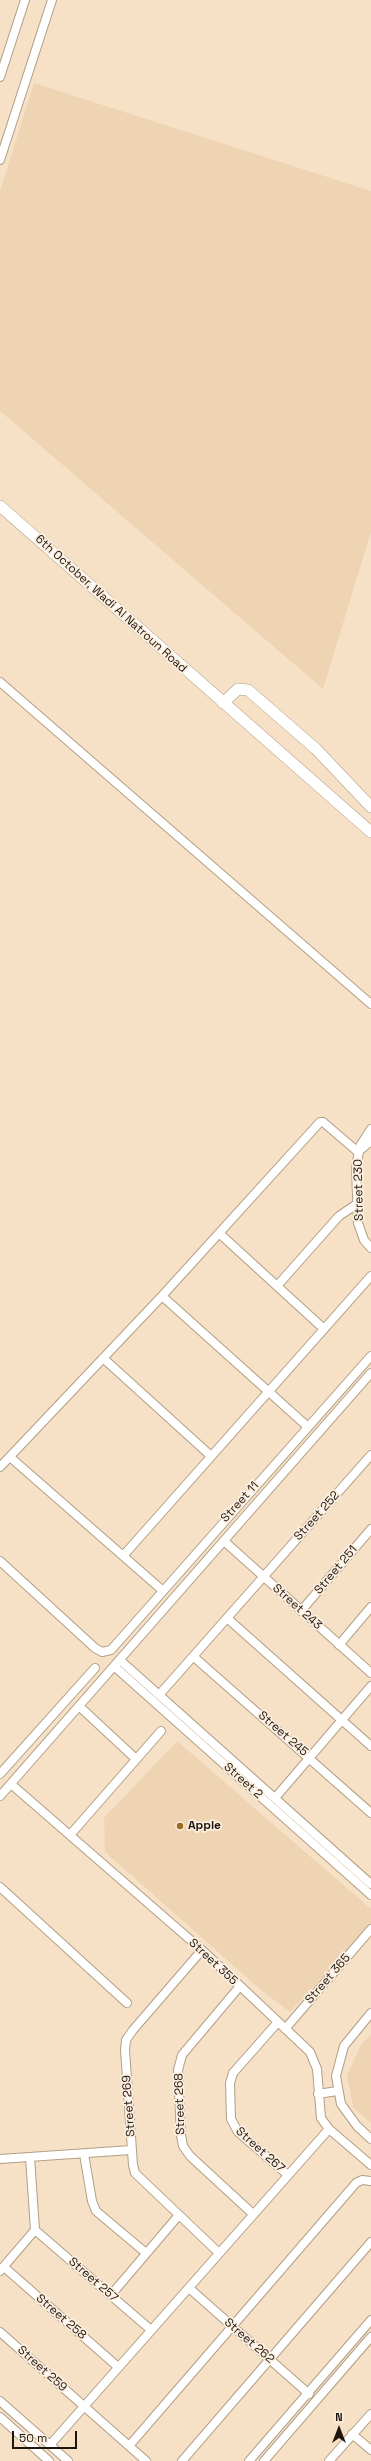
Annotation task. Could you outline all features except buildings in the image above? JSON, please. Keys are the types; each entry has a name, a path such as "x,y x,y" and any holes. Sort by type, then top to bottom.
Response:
{"street":[{"path":"0,77 25,0"},
{"path":"0,160 52,0"},
{"name":"6th October, Wadi Al Natroun Road","path":"0,506 371,832"},
{"path":"0,682 371,1004"},
{"path":"223,703 238,689 248,690 316,749 371,807"},
{"path":"0,1467 162,1296 320,1122 323,1122 358,1152"},
{"name":"Street 230","path":"371,1130 363,1141 358,1152 357,1204 360,1232 371,1248"},
{"name":"Street 230","path":"358,1152 371,1141"},
{"path":"277,1286 339,1216 357,1204"},
{"path":"219,1233 324,1329"},
{"path":"123,1556 371,1276"},
{"path":"162,1296 308,1427"},
{"name":"Street 11","path":"0,1561 95,1648 102,1652 110,1650 371,1356"},
{"path":"103,1358 211,1456"},
{"name":"Street 11","path":"0,1796 121,1661 371,1373"},
{"path":"10,1457 162,1590"},
{"name":"Street 252","path":"159,1695 263,1577 370,1460"},
{"name":"Street 251","path":"301,1611 371,1529"},
{"name":"Street 243","path":"224,1541 371,1673"},
{"path":"339,1644 371,1607"},
{"path":"227,1618 371,1746"},
{"name":"Street 245","path":"194,1657 371,1813"},
{"name":"Street 2","path":"121,1661 275,1798 281,1810 371,1895"},
{"name":"Street 2","path":"115,1667 281,1810 371,1884"},
{"path":"0,1774 95,1668"},
{"path":"275,1798 371,1686"},
{"path":"80,1707 136,1759"},
{"path":"70,1835 161,1731"},
{"name":"Street 355","path":"11,1784 202,1950 313,2057 317,2069 319,2112 329,2129 371,2165"},
{"path":"0,1888 127,2003"},
{"name":"Street 365","path":"285,2029 371,1929"},
{"name":"Street 269","path":"202,1950 126,2040 125,2050 135,2173 219,2253"},
{"name":"Street 268","path":"240,1986 182,2055 178,2070 181,2134 183,2146 190,2156 253,2214"},
{"path":"371,2013 344,2046 336,2076 337,2091 348,2116 371,2138"},
{"name":"Street 267","path":"278,2022 233,2073 230,2083 231,2119 238,2132 288,2175"},
{"path":"318,2094 337,2091"},
{"path":"50,2445 329,2129"},
{"path":"0,2159 132,2150"},
{"path":"84,2154 92,2201 96,2211 146,2253"},
{"path":"2,2269 35,2230 30,2157"},
{"path":"129,2446 356,2183 366,2180 371,2181"},
{"path":"111,2295 179,2215"},
{"name":"Street 257","path":"35,2230 152,2330"},
{"path":"182,2461 271,2360 371,2242"},
{"name":"Street 258","path":"2,2269 118,2367"},
{"name":"Street 262","path":"189,2288 309,2394"},
{"path":"249,2461 309,2394 371,2320"},
{"name":"Street 259","path":"0,2332 83,2407 146,2461"},
{"path":"264,2461 371,2338"},
{"path":"0,2402 68,2461"},
{"path":"329,2461 371,2414"},
{"path":"0,2417 45,2460"},
{"path":"352,2434 371,2450"}],"shaded area":[{"path":"34,83 371,191 371,532 323,689 0,411 0,191"},
{"path":"177,1741 371,1909 371,1925 290,2012 261,1990 105,1852 104,1818"},
{"path":"371,2034 371,2123 353,2107 347,2075 361,2045"}],"place":[{"name":"Apple","path":"180,1826"}]}
